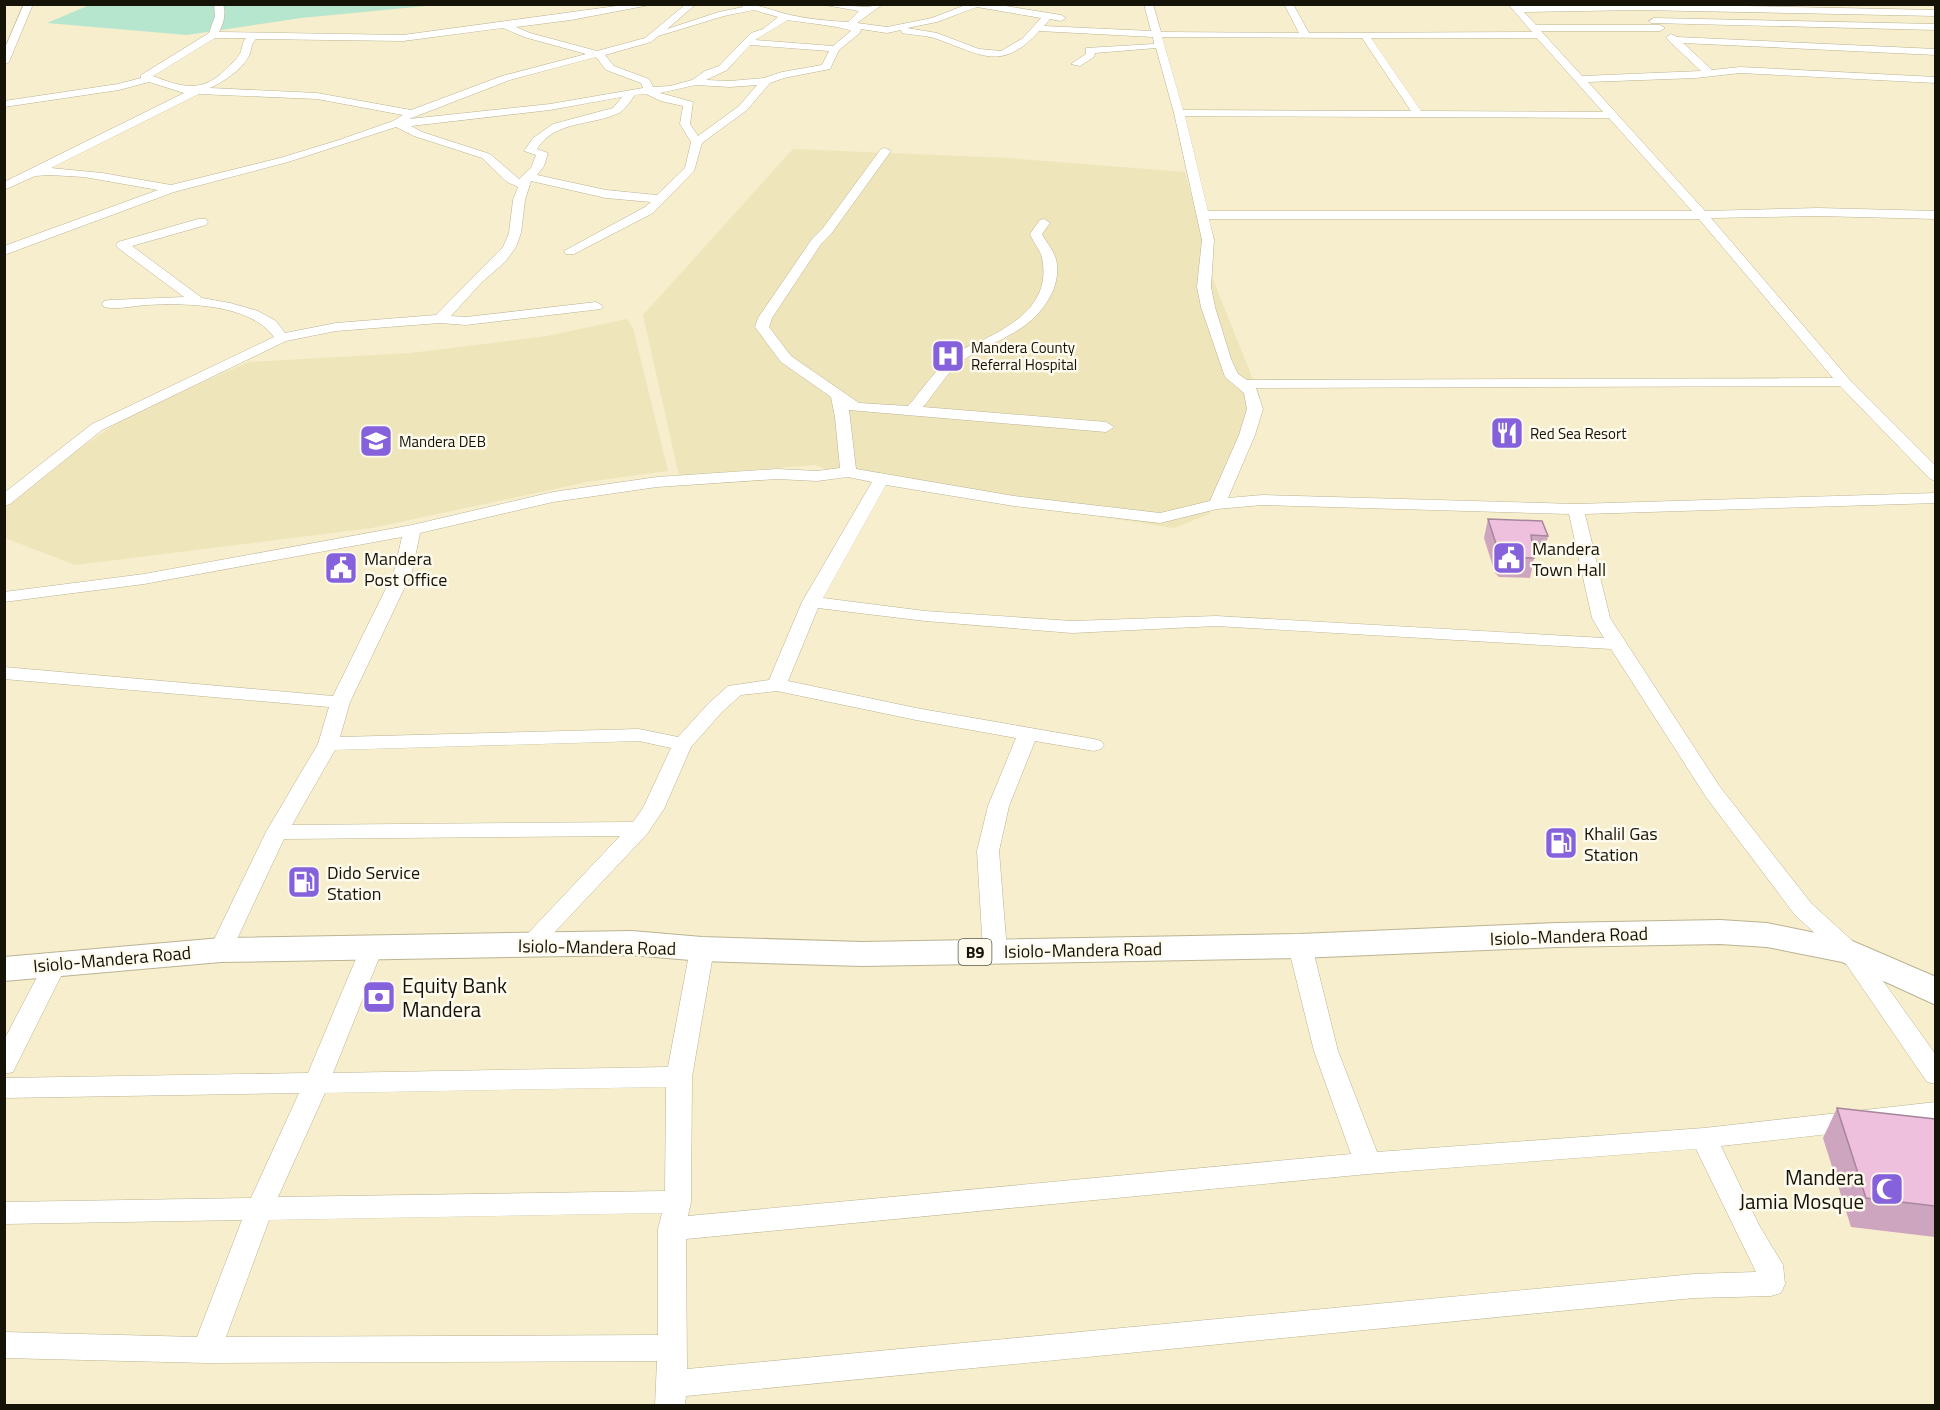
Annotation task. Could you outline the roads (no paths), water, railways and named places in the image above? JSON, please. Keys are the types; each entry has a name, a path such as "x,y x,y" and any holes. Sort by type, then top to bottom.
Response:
{"highway":[{"name":"Isiolo-Mandera Road","path":"4,969 56,962 221,950 632,943 702,949 862,954 1300,946 1556,935 1720,932 1767,935 1850,952 1935,992"}],"street":[{"path":"4,62 29,4"},
{"path":"148,79 146,77 213,35 219,25 218,4"},
{"path":"213,35 403,38 651,4"},
{"path":"655,36 692,4"},
{"path":"742,4 787,18 824,24 934,35 977,52 1003,54 1022,43 1036,28 1045,12"},
{"path":"398,123 412,113 506,78 599,54 722,14 769,4"},
{"path":"823,4 874,7"},
{"path":"1148,4 1179,113 1208,240 1204,287 1208,307 1224,360 1232,377 1244,384 1251,392 1255,409 1247,435 1217,504"},
{"path":"1288,4 1306,36"},
{"path":"1736,4 1745,9"},
{"path":"1840,4 1852,11"},
{"path":"887,30 934,20 974,5 1045,12 1069,18"},
{"path":"1514,7 1638,6 1935,13"},
{"path":"1638,6 1708,72 1696,75"},
{"path":"850,25 874,7"},
{"path":"1514,7 1728,243 1844,382 1935,476"},
{"path":"1717,8 1728,22"},
{"path":"1830,10 1843,25"},
{"path":"696,82 709,73 723,68 754,35 766,31 775,22 787,18"},
{"path":"1090,20 1157,35"},
{"path":"1036,28 1157,35 1365,36 1728,22 1935,27"},
{"path":"505,25 527,35 599,54 610,68 645,81 650,92 665,99 689,104 685,124 697,142"},
{"path":"4,251 170,189 284,160 398,123 530,110 632,92 650,92 696,82 730,84 766,81 782,75 826,67 836,49 856,30 850,25"},
{"path":"1094,49 1104,32"},
{"path":"1076,64 1091,55 1089,50 1157,35"},
{"path":"4,187 226,76 245,55 246,44 253,36"},
{"path":"1365,36 1418,114"},
{"path":"1673,40 1935,52"},
{"path":"748,42 836,49"},
{"path":"1579,79 1696,75 1740,70 1935,80"},
{"path":"4,104 119,87 148,79 180,90 194,92 289,93 325,96 412,113"},
{"path":"570,251 639,216 662,199 690,169 697,142 743,108 766,81"},
{"path":"440,319 461,299 471,285 508,252 515,233 517,200 542,158 542,153 530,151 537,141 557,126 617,110 632,92"},
{"path":"1179,113 1613,115"},
{"path":"398,123 418,134 486,156 511,180 606,194 662,199"},
{"path":"885,151 827,231 816,242 765,318 762,327 786,359 855,407 1106,427"},
{"path":"4,172 28,175 58,172 170,189"},
{"path":"1203,215 1701,215 1856,211 1935,214"},
{"path":"201,304 122,245 202,222"},
{"path":"912,411 956,359 1003,335 1038,308 1051,282 1048,254 1042,248 1036,234 1044,223"},
{"path":"772,281 790,282"},
{"path":"109,304 138,301 211,303 260,316 279,329 282,338"},
{"path":"4,501 97,427 282,338 336,327 440,319 466,321 596,306"},
{"path":"1244,384 1844,382"},
{"path":"838,395 843,417 848,472"},
{"path":"4,597 144,579 412,530 524,503 625,486 777,474 817,476 848,472 1014,501 1150,517 1174,516 1217,504 1297,499 1576,509 1935,498"},
{"path":"777,686 788,654 812,602 882,478"},
{"path":"1576,509 1601,618 1668,725 1713,792 1803,909 1850,952 1935,1075"},
{"path":"221,950 277,832 328,744 340,702 403,572 412,530"},
{"path":"812,602 925,616 1072,627 1216,621 1619,644"},
{"path":"4,673 340,702"},
{"path":"528,946 639,829 653,809 682,745 735,690 777,686 916,714 1094,745"},
{"path":"995,951 988,851 990,836 1007,783 1028,733"},
{"path":"328,744 639,735 662,738 682,745"},
{"path":"277,832 639,829"},
{"path":"1300,946 1326,1051 1368,1163"},
{"path":"207,1350 259,1210 317,1082 371,948"},
{"path":"702,949 679,1077 678,1202 672,1229 671,1395 1682,1287 1771,1284 1768,1265 1749,1233 1704,1137"},
{"path":"4,1065 56,962"},
{"path":"4,1088 679,1077"},
{"path":"672,1229 1368,1163 1704,1137 1935,1112"},
{"path":"4,1214 678,1202"},
{"path":"4,1345 207,1350 672,1348"}],"place":[{"name":"Mandera County Referral Hospital","path":"948,356"},
{"name":"Red Sea Resort","path":"1507,433"},
{"name":"Mandera DEB","path":"376,441"},
{"name":"Mandera Town Hall","path":"1509,558"},
{"name":"Mandera Post Office","path":"341,568"},
{"name":"Khalil Gas Station","path":"1561,843"},
{"name":"Dido Service Station","path":"304,882"},
{"name":"Equity Bank Mandera","path":"379,997"},
{"name":"Mandera Jamia Mosque","path":"1887,1189"}]}
